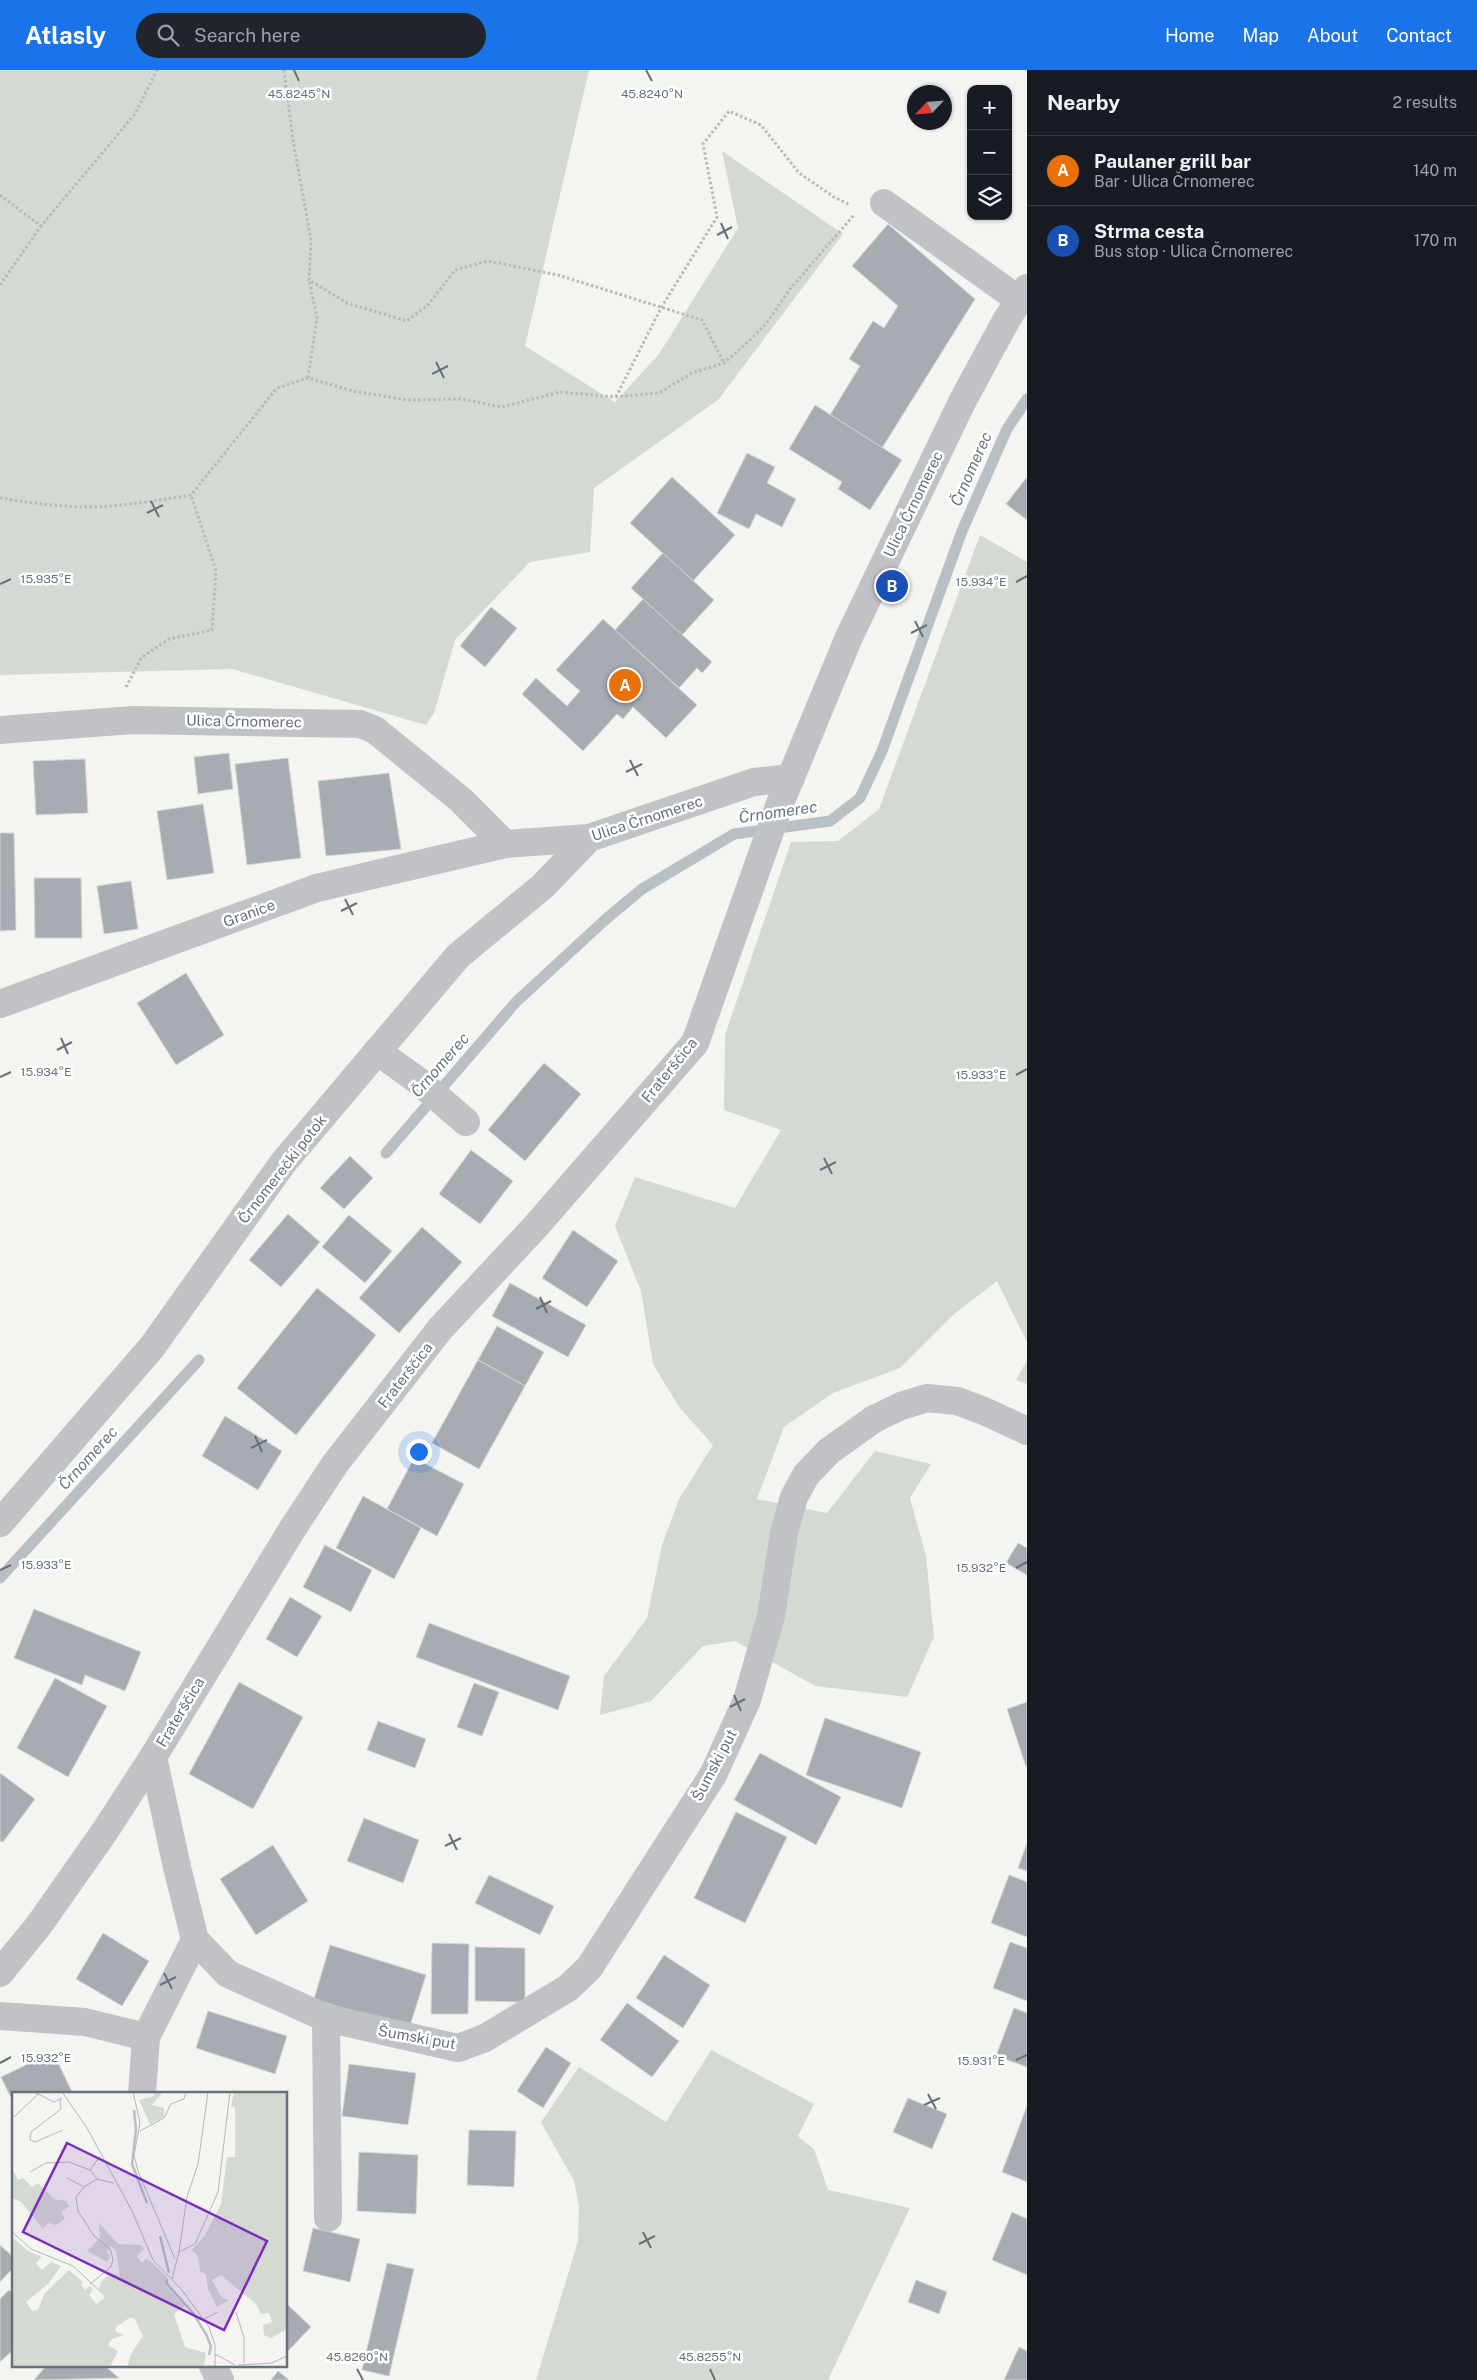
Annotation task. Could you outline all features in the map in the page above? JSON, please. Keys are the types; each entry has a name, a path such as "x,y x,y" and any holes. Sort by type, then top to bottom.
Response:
{"street":[{"path":"872,206 1023,294"},
{"name":"Ulica Črnomerec","path":"0,730 134,720 360,724 374,730 461,800 505,844 589,838 754,782 791,778 849,637 963,400 1023,294"},
{"name":"Fraterščica","path":"0,1974 50,1909 153,1757 293,1528 335,1464 440,1330 536,1226 695,1043 779,806 791,778"},
{"name":"Črnomerečki potok","path":"0,1523 152,1347 283,1163 458,956 542,886 589,838"},
{"name":"Granice","path":"0,1004 317,888 505,844"},
{"path":"377,1051 417,1080 459,1116"},
{"name":"Šumski put","path":"195,1940 228,1974 326,2018 458,2048 485,2038 568,1988 589,1968 716,1766 747,1700 771,1616 784,1533 794,1497 806,1475 829,1451 874,1419 901,1406 927,1398 957,1401 984,1410 1027,1431"},
{"path":"142,2092 146,2037 195,1940 153,1757"},
{"path":"0,2016 85,2022 146,2037"},
{"path":"326,2018 328,2042 328,2218"},
{"path":"214,2368 220,2380"}],"path":[{"path":"0,285 41,226 135,114 158,70"},
{"path":"284,70 293,140 311,240 309,280 317,318 308,378"},
{"path":"616,398 661,308 717,217 703,144 729,111 761,125 799,173 834,197 872,206"},
{"path":"0,195 41,226"},
{"path":"0,498 44,504 98,507 147,503 190,495 277,388 308,378 353,391 407,400 461,399 502,407 560,392 616,398 659,393 692,373 724,363 766,324 790,290 872,206"},
{"path":"309,280 346,303 407,321 428,306 456,270 488,260 558,275 702,320 724,363"},
{"path":"123,692 142,657 169,639 212,630 216,571 190,495"}],"shaded area":[{"path":"0,70 589,70 525,346 615,402 659,354 738,228 722,151 843,234 718,400 594,488 590,552 530,562 455,640 434,713 426,725 232,669 0,675"},
{"path":"980,535 1027,562 1027,1342 997,1281 953,1315 900,1368 833,1393 784,1427 757,1499 827,1513 875,1451 931,1464 910,1498 926,1556 934,1637 907,1697 815,1686 735,1641 703,1646 651,1701 600,1715 604,1676 647,1618 662,1545 679,1499 713,1445 679,1407 653,1364 641,1291 615,1226 635,1177 735,1208 781,1130 724,1110 725,1035 791,842 838,841 879,809"},
{"path":"1027,1360 1027,1384 1016,1380"},
{"path":"711,2050 814,2104 798,2136 814,2149 828,2190 910,2208 828,2380 536,2380 578,2241 579,2207 574,2181 541,2122 579,2067 666,2122"}],"building":[{"path":"888,224 975,299 882,448 830,415 860,366 849,359 873,321 884,328 898,306 852,266"},
{"path":"815,405 902,460 870,510 838,489 842,482 789,449"},
{"path":"747,453 775,467 767,483 796,499 782,527 756,514 749,529 717,513"},
{"path":"672,477 735,535 693,581 630,523"},
{"path":"1027,477 1027,520 1006,504"},
{"path":"663,553 714,600 682,635 631,588"},
{"path":"643,599 712,662 702,673 697,668 679,688 615,630"},
{"path":"491,607 517,628 485,667 460,646"},
{"path":"603,619 697,705 666,738 633,707 623,719 617,714 583,751 522,694 536,678 567,706 580,691 556,670"},
{"path":"229,753 233,789 198,794 194,757"},
{"path":"288,758 301,858 247,865 235,764"},
{"path":"85,759 88,813 36,815 33,761"},
{"path":"389,773 401,849 326,856 318,781"},
{"path":"203,804 214,873 167,880 157,811"},
{"path":"0,833 14,833 16,930 0,931"},
{"path":"34,878 81,878 82,938 35,938"},
{"path":"131,881 138,929 104,934 97,886"},
{"path":"186,973 224,1035 176,1065 137,1003"},
{"path":"544,1063 581,1094 525,1161 488,1130"},
{"path":"471,1150 513,1181 480,1224 439,1194"},
{"path":"350,1156 373,1178 344,1209 320,1188"},
{"path":"288,1214 320,1242 281,1287 249,1260"},
{"path":"349,1215 392,1251 365,1283 322,1247"},
{"path":"422,1227 462,1262 399,1333 359,1298"},
{"path":"573,1230 618,1261 587,1307 542,1278"},
{"path":"510,1283 586,1325 568,1357 492,1316"},
{"path":"317,1288 376,1335 296,1435 237,1388"},
{"path":"497,1326 544,1352 525,1386 478,1360"},
{"path":"478,1360 525,1386 479,1469 432,1443"},
{"path":"225,1416 282,1451 258,1490 202,1456"},
{"path":"414,1458 464,1484 437,1536 387,1509"},
{"path":"363,1496 421,1528 394,1579 336,1548"},
{"path":"1018,1543 1027,1548 1027,1575 1006,1563"},
{"path":"325,1545 372,1570 351,1612 303,1587"},
{"path":"290,1597 322,1616 297,1657 266,1639"},
{"path":"34,1609 141,1652 125,1691 85,1675 82,1685 14,1658"},
{"path":"429,1623 570,1676 558,1710 416,1657"},
{"path":"55,1678 107,1706 68,1777 17,1748"},
{"path":"239,1682 303,1717 253,1809 189,1774"},
{"path":"474,1683 499,1692 482,1736 457,1727"},
{"path":"1027,1702 1027,1766 1026,1767 1007,1709"},
{"path":"825,1718 921,1752 902,1808 806,1775"},
{"path":"378,1721 426,1739 415,1768 367,1750"},
{"path":"760,1753 841,1797 816,1845 734,1800"},
{"path":"0,1773 35,1799 3,1842 0,1841"},
{"path":"736,1812 787,1837 745,1923 694,1898"},
{"path":"364,1818 419,1840 403,1883 347,1861"},
{"path":"1027,1843 1027,1871 1018,1868"},
{"path":"273,1845 308,1901 256,1935 220,1879"},
{"path":"489,1875 554,1906 540,1935 475,1903"},
{"path":"1009,1875 1027,1882 1027,1937 991,1923"},
{"path":"103,1933 149,1961 122,2006 76,1979"},
{"path":"1010,1942 1027,1948 1027,2001 993,1988"},
{"path":"432,1943 469,1944 468,2014 431,2014"},
{"path":"330,1945 426,1975 409,2029 314,1999"},
{"path":"475,1947 525,1948 525,2002 475,2001"},
{"path":"664,1955 710,1985 683,2028 636,1998"},
{"path":"627,2003 679,2041 652,2077 600,2040"},
{"path":"1014,2008 1027,2013 1027,2067 996,2056"},
{"path":"208,2011 287,2036 275,2074 196,2048"},
{"path":"546,2047 571,2063 543,2108 517,2091"},
{"path":"53,2052 72,2092 12,2092 12,2100 1,2077"},
{"path":"349,2064 416,2073 408,2125 342,2116"},
{"path":"908,2098 947,2114 932,2149 893,2132"},
{"path":"1027,2106 1027,2182 1002,2172"},
{"path":"469,2130 516,2131 514,2187 467,2185"},
{"path":"359,2152 418,2155 416,2214 357,2211"},
{"path":"1012,2212 1027,2219 1027,2275 992,2260"},
{"path":"313,2228 360,2239 350,2282 303,2271"},
{"path":"0,2245 12,2256 12,2269 0,2282"},
{"path":"387,2263 414,2269 389,2376 362,2370"},
{"path":"916,2280 947,2292 939,2314 908,2302"},
{"path":"9,2290 12,2294 12,2351 0,2362 0,2299"},
{"path":"288,2305 311,2327 288,2351"},
{"path":"1019,2347 1027,2351 1027,2380 1004,2380"},
{"path":"44,2368 107,2368 119,2378 34,2380"},
{"path":"278,2371 289,2380 271,2380"}],"waterway":[{"name":"Črnomerec","path":"386,1153 516,1002 606,919 642,889 734,834 830,821 860,798 882,751 962,531 1007,429 1027,399"},
{"name":"Črnomerec","path":"0,1578 199,1360"}],"place":[{"name":"Strma cesta","path":"892,586"},
{"name":"Paulaner grill bar","path":"625,685"}]}
